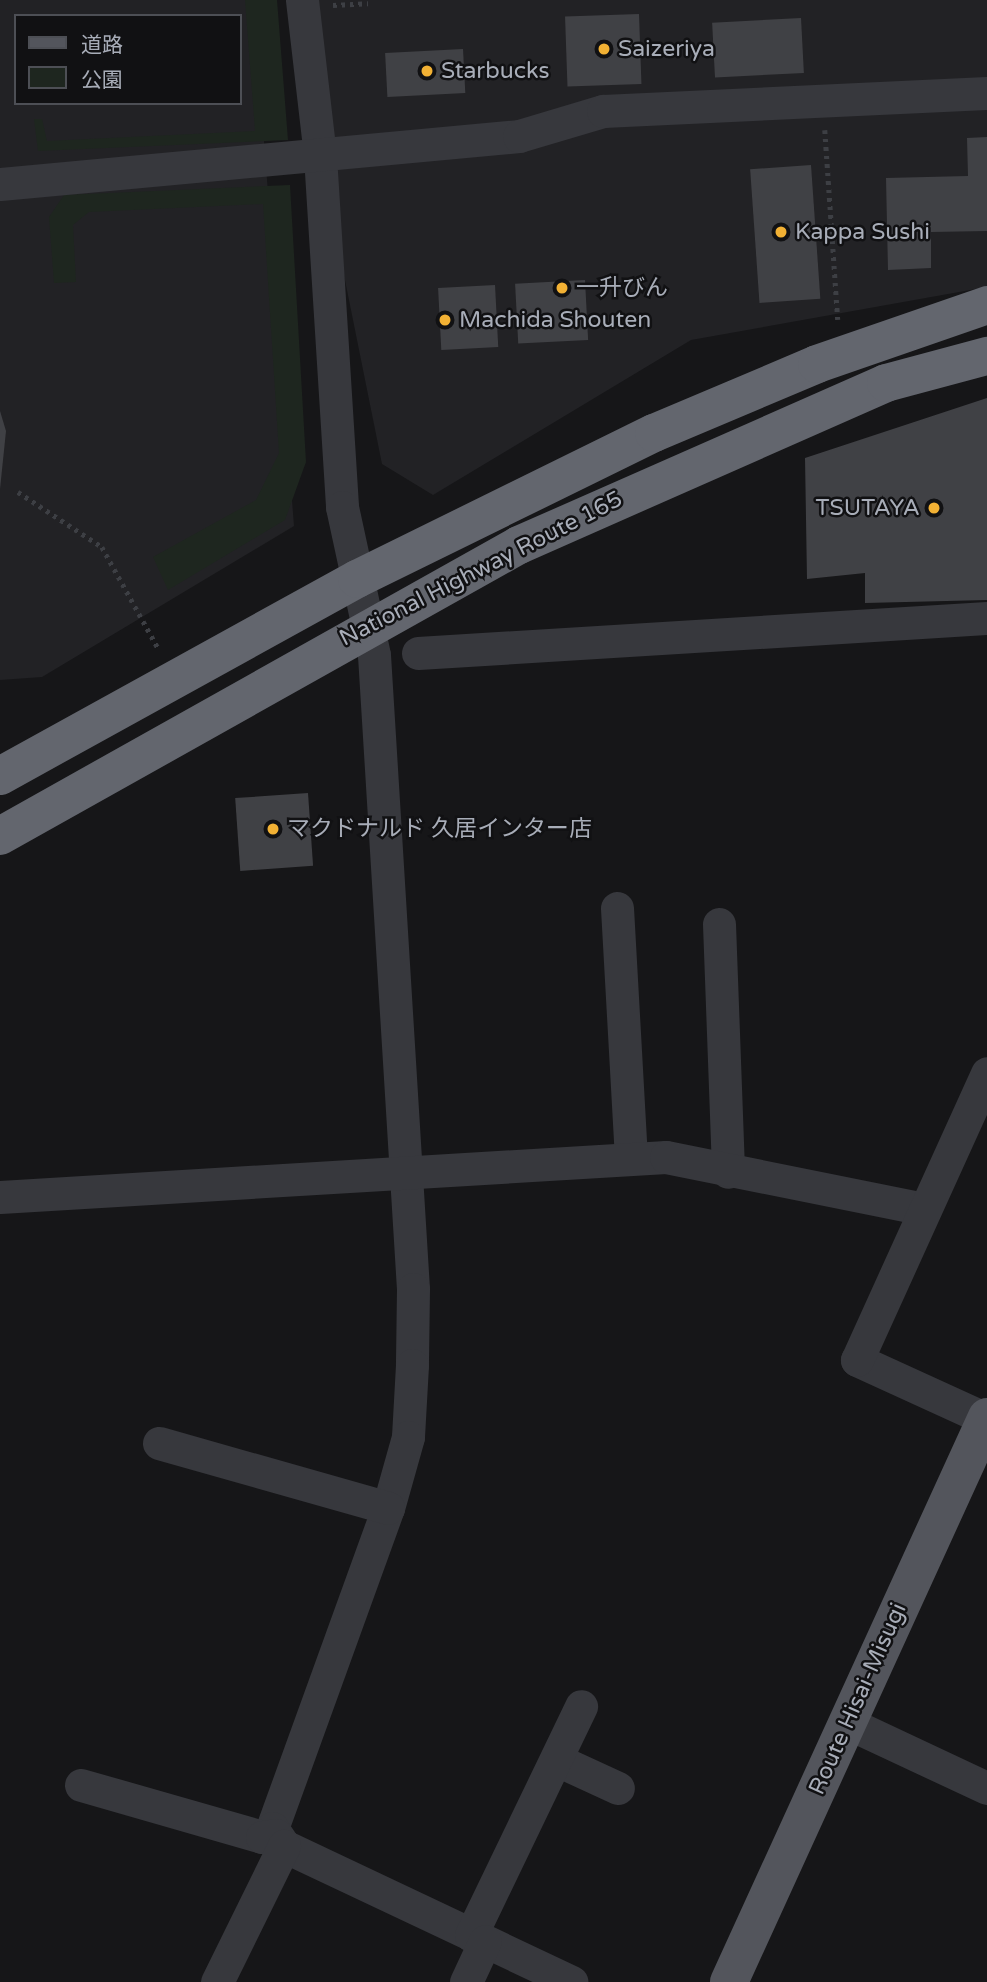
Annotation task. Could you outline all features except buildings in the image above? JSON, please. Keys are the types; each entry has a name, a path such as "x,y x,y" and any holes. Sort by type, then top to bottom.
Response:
{"highway":[{"name":"National Highway Route 165","path":"0,776 357,579 654,433 817,364 987,305"},
{"name":"National Highway Route 165","path":"0,836 368,626 672,473 886,383 987,356"}],"main road":[{"name":"Route Hisai-Misugi","path":"729,1982 986,1418"}],"street":[{"path":"217,1982 280,1841 274,1815 388,1508 408,1437 412,1365 406,1174 368,626 342,507 320,156 302,0"},
{"path":"0,184 519,136 603,111 987,93"},
{"path":"418,653 987,618"},
{"path":"617,908 631,1159"},
{"path":"719,924 728,1172"},
{"path":"986,1418 857,1360 987,1073"},
{"path":"0,1197 666,1157 728,1172 925,1209"},
{"path":"159,1444 388,1508"},
{"path":"466,1982 478,1938 581,1706"},
{"path":"848,1723 987,1788"},
{"path":"557,1760 618,1788"},
{"path":"80,1785 280,1841 572,1982"}],"path":[{"path":"823,101 839,335"},
{"path":"18,492 103,547 159,650"}],"shaded area":[{"path":"0,0 253,0 294,526 42,677 0,680"},
{"path":"302,0 987,0 987,287 691,340 433,495 382,464 320,156"}],"green space":[{"path":"245,0 277,0 288,140 38,151 34,119 42,119 47,141 255,131"},
{"path":"290,185 306,462 285,520 168,590 153,557 256,500 279,453 263,204 89,212 73,225 76,282 54,283 49,217 64,195"}],"place":[{"name":"Saizeriya","path":"604,49"},
{"name":"Starbucks","path":"427,71"},
{"name":"Kappa Sushi","path":"781,232"},
{"name":"一升びん","path":"562,288"},
{"name":"Machida Shouten","path":"445,320"},
{"name":"TSUTAYA","path":"934,508"},
{"name":"マクドナルド 久居インター店","path":"273,829"}]}
